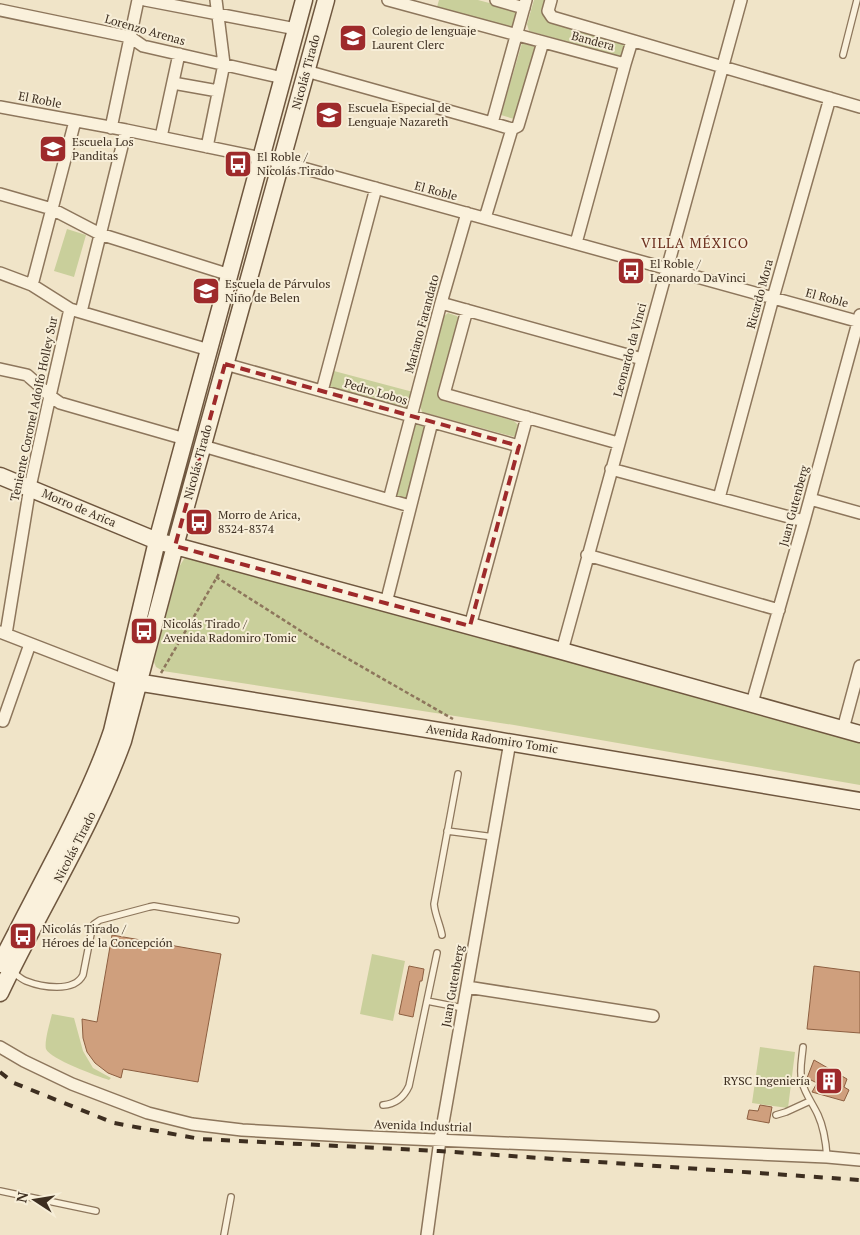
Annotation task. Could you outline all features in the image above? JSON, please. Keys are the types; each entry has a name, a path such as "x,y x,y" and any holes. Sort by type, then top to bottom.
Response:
{"main road":[{"name":"Nicolás Tirado","path":"139,682 157,541 304,0"},
{"name":"Nicolás Tirado","path":"0,993 5,967 86,826 123,741 326,0"},
{"name":"Morro de Arica","path":"0,476 157,541"},
{"path":"157,541 562,650 860,734"},
{"name":"Avenida Radomiro Tomic","path":"139,682 860,801"}],"street":[{"path":"111,128 138,0"},
{"path":"145,0 296,29"},
{"path":"206,147 224,64 216,0"},
{"name":"Bandera","path":"388,0 427,5 543,42 625,64 632,41 860,107"},
{"path":"492,123 525,4 496,0"},
{"path":"551,0 548,12 552,18 632,41"},
{"name":"Leonardo da Vinci","path":"562,650 741,0"},
{"name":"Lorenzo Arenas","path":"0,10 130,37 143,46 283,78"},
{"path":"306,71 512,128 518,126 543,42"},
{"path":"161,137 179,54"},
{"path":"576,243 625,64"},
{"path":"173,82 218,92"},
{"name":"Ricardo Mora","path":"719,498 830,98"},
{"name":"El Roble","path":"0,107 126,130 281,162 773,298 859,319"},
{"path":"32,285 75,121"},
{"path":"485,218 512,128"},
{"name":"Teniente Coronel Adolfo Holley Sur","path":"3,633 30,488 50,396 100,234 126,130"},
{"path":"322,391 376,188"},
{"path":"0,194 52,209 100,234 230,275"},
{"name":"Mariano Farandato","path":"389,500 467,213"},
{"path":"0,273 32,285 76,310 209,350"},
{"path":"441,303 642,359"},
{"path":"467,310 444,394 618,443"},
{"name":"Juan Gutenberg","path":"752,703 859,319"},
{"name":"Pedro Lobos","path":"225,364 519,446"},
{"path":"0,369 26,375 60,403 185,439"},
{"path":"470,626 526,417"},
{"path":"386,603 432,422"},
{"path":"203,446 410,506"},
{"path":"611,469 804,521"},
{"path":"810,499 860,513"},
{"path":"587,555 779,610"},
{"path":"3,633 139,682"},
{"path":"1,720 30,644"},
{"path":"843,729 860,666"},
{"name":"Juan Gutenberg","path":"426,1235 440,1140 510,742"},
{"path":"467,987 653,1016"},
{"name":"Avenida Industrial","path":"0,1047 72,1084 148,1113 192,1124 242,1130 337,1136 860,1160"}],"lane":[{"path":"843,55 857,0"},
{"path":"442,935 434,904 458,774"},
{"path":"447,831 494,837"},
{"path":"5,967 24,981 55,988 76,984 83,975 94,924 100,920 149,906 236,920"},
{"path":"383,1105 396,1102 402,1098 410,1086 437,953"},
{"path":"427,1001 464,1008"},
{"path":"803,1047 800,1068 802,1081 823,1127 827,1157"},
{"path":"776,1115 810,1101"},
{"path":"0,1191 96,1211"},
{"path":"224,1235 231,1197"}],"path":[{"path":"139,682 229,560"},
{"path":"216,577 315,640 454,719"}],"highlighted area":[{"path":"225,364 519,446 470,626 175,546"}],"green space":[{"path":"439,0 478,0 520,11 516,28 437,7"},
{"path":"534,0 550,0 545,16 621,41 626,45 622,57 529,31 527,24"},
{"path":"522,43 535,47 514,119 501,115"},
{"path":"67,229 86,235 74,277 54,271"},
{"path":"448,313 457,316 460,320 438,396 443,401 514,421 518,425 515,437 422,412 420,405 443,317"},
{"path":"334,371 413,392 408,408 330,387"},
{"path":"414,424 427,427 407,500 394,496"},
{"path":"187,557 860,739 860,785 514,725 163,671 156,667 154,662 179,567"},
{"path":"372,954 405,961 393,1021 360,1014"},
{"path":"52,1014 74,1018 83,1051 93,1068 111,1078 109,1080 74,1067 49,1053 46,1049 46,1042"},
{"path":"760,1047 795,1052 788,1108 752,1103"}],"building":[{"path":"112,935 221,954 198,1082 123,1069 121,1078 108,1073 95,1063 87,1052 83,1038 82,1019 97,1022"},
{"path":"409,966 424,969 413,1017 399,1014"},
{"path":"814,966 860,972 860,1033 807,1029"},
{"name":"RYSC Ingeniería","path":"814,1060 847,1079 844,1087 849,1090 844,1101 812,1092 817,1083 807,1078"},
{"path":"760,1105 772,1107 769,1123 747,1119 749,1110 758,1111"}],"railway":[{"path":"0,1072 14,1083 114,1123 200,1139 439,1151 860,1180"}],"place":[{"name":"Colegio de lenguaje Laurent Clerc","path":"353,38"},
{"name":"Escuela Especial de Lenguaje Nazareth","path":"329,115"},
{"name":"Escuela Los Panditas","path":"53,149"},
{"name":"El Roble / Nicolás Tirado","path":"238,164"},
{"name":"El Roble / Leonardo DaVinci","path":"631,271"},
{"name":"Escuela de Párvulos Niño de Belen","path":"206,291"},
{"name":"Morro de Arica, 8324-8374","path":"199,522"},
{"name":"Nicolás Tirado / Avenida Radomiro Tomic","path":"144,631"},
{"name":"Nicolás Tirado / Héroes de la Concepción","path":"23,936"},
{"name":"RYSC Ingeniería","path":"829,1081"}],"district":[{"name":"VILLA MÉXICO","path":"695,243"}]}
